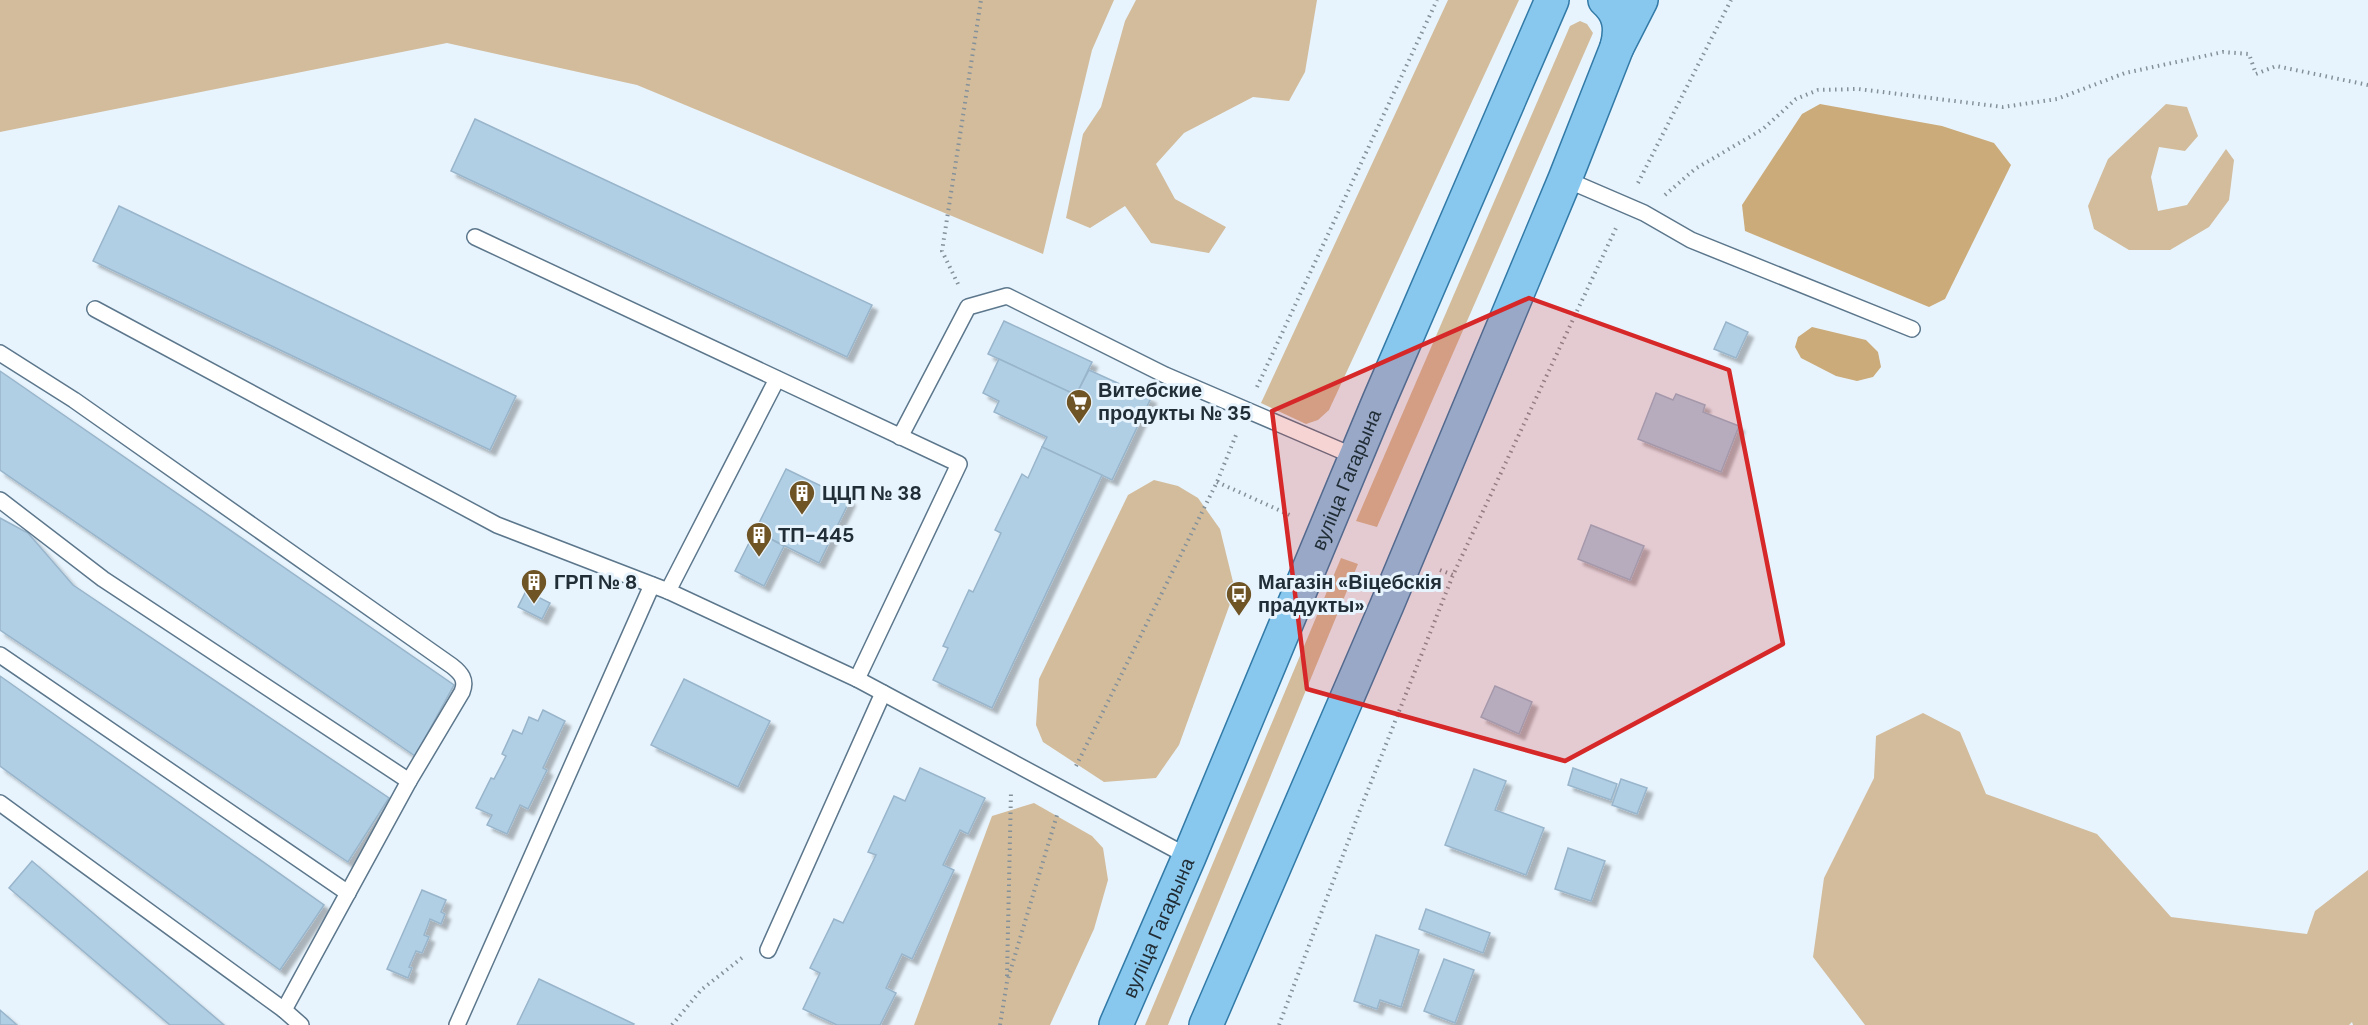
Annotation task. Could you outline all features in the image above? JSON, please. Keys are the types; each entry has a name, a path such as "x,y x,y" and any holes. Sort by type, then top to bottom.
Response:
{"main road":[{"path":"1206,1025 1391,595 1565,179 1617,47 1621,35 1620,22 1615,11 1605,0"},
{"path":"1617,47 1641,0"},
{"name":"вуліца Гагарына","path":"1116,1025 1356,458 1552,4"}],"lane":[{"path":"1565,179 1644,213 1690,240 1911,328"},
{"path":"475,237 959,464 857,679"},
{"path":"900,437 968,307 1007,296 1165,375 1356,458"},
{"path":"95,309 497,525 668,591 857,679 1189,857"},
{"path":"0,354 74,400 458,671 464,682 462,692 409,781 284,1010"},
{"path":"668,591 777,379"},
{"path":"0,500 104,579 409,781"},
{"path":"458,1025 652,585"},
{"path":"0,655 348,893"},
{"path":"768,950 884,693"},
{"path":"0,803 284,1010 301,1025"}],"path":[{"path":"968,307 942,251 981,0"},
{"path":"1000,1025 1007,982 1064,790 1217,482 1246,411 1437,0"},
{"path":"1279,1025 1453,575 1589,282 1731,0"},
{"path":"1644,213 1695,169 1763,129 1796,99 1818,90 1858,89 2003,107 2057,99 2125,73 2223,52 2249,54 2256,74 2276,66 2368,85"},
{"path":"1217,482 1296,517"},
{"path":"1435,568 1453,575"},
{"path":"1007,982 1012,762"},
{"path":"672,1025 701,990 750,951 768,950"}],"highlighted area":[{"path":"1529,298 1729,370 1783,644 1565,761 1307,689 1272,411"}],"shaded area":[{"path":"0,0 1114,0 1092,50 1043,254 637,85 447,43 0,132"},
{"path":"1136,0 1317,0 1305,72 1289,101 1253,97 1184,133 1156,164 1175,199 1226,227 1209,253 1151,243 1125,206 1090,228 1066,218 1083,134 1101,107 1125,21"},
{"path":"1448,0 1519,0 1329,410 1318,420 1306,424 1261,403"},
{"path":"1580,21 1587,24 1593,33 1377,527 1356,521 1570,26"},
{"path":"1820,104 1942,126 1994,143 2011,165 1945,299 1929,307 1745,231 1742,205 1802,114"},
{"path":"2166,104 2187,107 2198,136 2185,151 2159,147 2151,177 2158,211 2187,205 2226,149 2234,160 2229,200 2209,227 2170,250 2129,250 2094,229 2088,206 2108,159"},
{"path":"1812,327 1866,340 1878,352 1881,367 1873,377 1857,381 1836,376 1801,358 1795,347 1798,337"},
{"path":"1154,480 1178,486 1198,498 1220,529 1235,590 1179,745 1156,778 1104,782 1043,742 1036,725 1039,679 1128,495"},
{"path":"1341,558 1358,564 1168,1025 1145,1025"},
{"path":"1923,713 1960,732 1986,794 2097,834 2171,917 2307,934 2315,911 2368,870 2368,1025 2353,1025 2352,1022 2349,1025 1865,1025 1813,957 1824,878 1874,778 1876,736"},
{"path":"1034,803 1092,836 1103,848 1108,880 1094,929 1050,1025 914,1025 992,816"}],"building":[{"path":"475,119 872,305 847,357 451,171"},
{"path":"119,206 516,396 490,450 93,261"},
{"path":"1004,321 1092,362 1076,395 988,354"},
{"path":"1726,322 1748,332 1736,358 1714,349"},
{"name":"Витебские продукты № 35","path":"999,359 1076,395 1089,370 1151,398 1112,480 1042,447 1047,437 994,412 999,401 983,393"},
{"path":"0,371 454,685 415,756 0,470"},
{"path":"1656,393 1673,400 1676,394 1705,405 1703,412 1739,426 1721,472 1638,439"},
{"path":"1042,447 1102,475 992,708 933,680 948,648 943,646 969,590 973,592 1001,533 995,530 1022,474 1028,478"},
{"name":"ЦЦП № 38","path":"786,469 850,500 819,563 755,531"},
{"path":"0,518 28,533 73,585 389,798 348,862 0,630"},
{"path":"1591,525 1644,546 1630,580 1578,559"},
{"name":"ТП-445","path":"755,531 784,546 764,586 735,571"},
{"name":"ГРП № 8","path":"526,591 550,603 542,619 518,607"},
{"path":"0,676 324,905 280,970 0,766"},
{"path":"684,679 770,721 738,787 651,745"},
{"path":"1495,686 1532,702 1519,734 1481,717"},
{"path":"543,710 565,721 543,768 547,770 528,809 520,805 507,834 487,825 492,815 476,808 491,778 494,779 506,756 502,754 513,730 522,734 529,717 538,721"},
{"path":"920,768 985,798 968,834 960,830 943,865 954,870 912,959 902,954 886,988 896,993 880,1025 837,1025 803,1009 820,973 810,968 834,919 843,923 876,855 868,852 894,796 905,801"},
{"path":"1573,768 1617,784 1611,800 1568,785"},
{"path":"1474,769 1506,781 1495,810 1544,828 1526,875 1445,845"},
{"path":"1621,779 1647,788 1637,814 1612,805"},
{"path":"1568,848 1605,861 1591,901 1555,889"},
{"path":"32,861 224,1025 170,1025 9,888"},
{"path":"422,890 446,900 441,912 445,914 441,924 430,919 424,935 429,937 422,953 416,951 409,967 412,968 408,978 387,969"},
{"path":"1426,909 1490,933 1483,953 1419,929"},
{"path":"1376,935 1419,950 1401,1007 1380,1000 1377,1009 1354,1001"},
{"path":"1444,959 1474,970 1455,1023 1424,1011"},
{"path":"539,979 634,1024 517,1025"},
{"path":"0,1010 17,1025 0,1025"}],"place":[{"name":"Витебские продукты № 35","path":"1079,425"},
{"name":"ЦЦП № 38","path":"802,516"},
{"name":"ТП-445","path":"759,558"},
{"name":"ГРП № 8","path":"534,605"},
{"name":"Магазін «Віцебскія прадукты»","path":"1239,617"}]}
